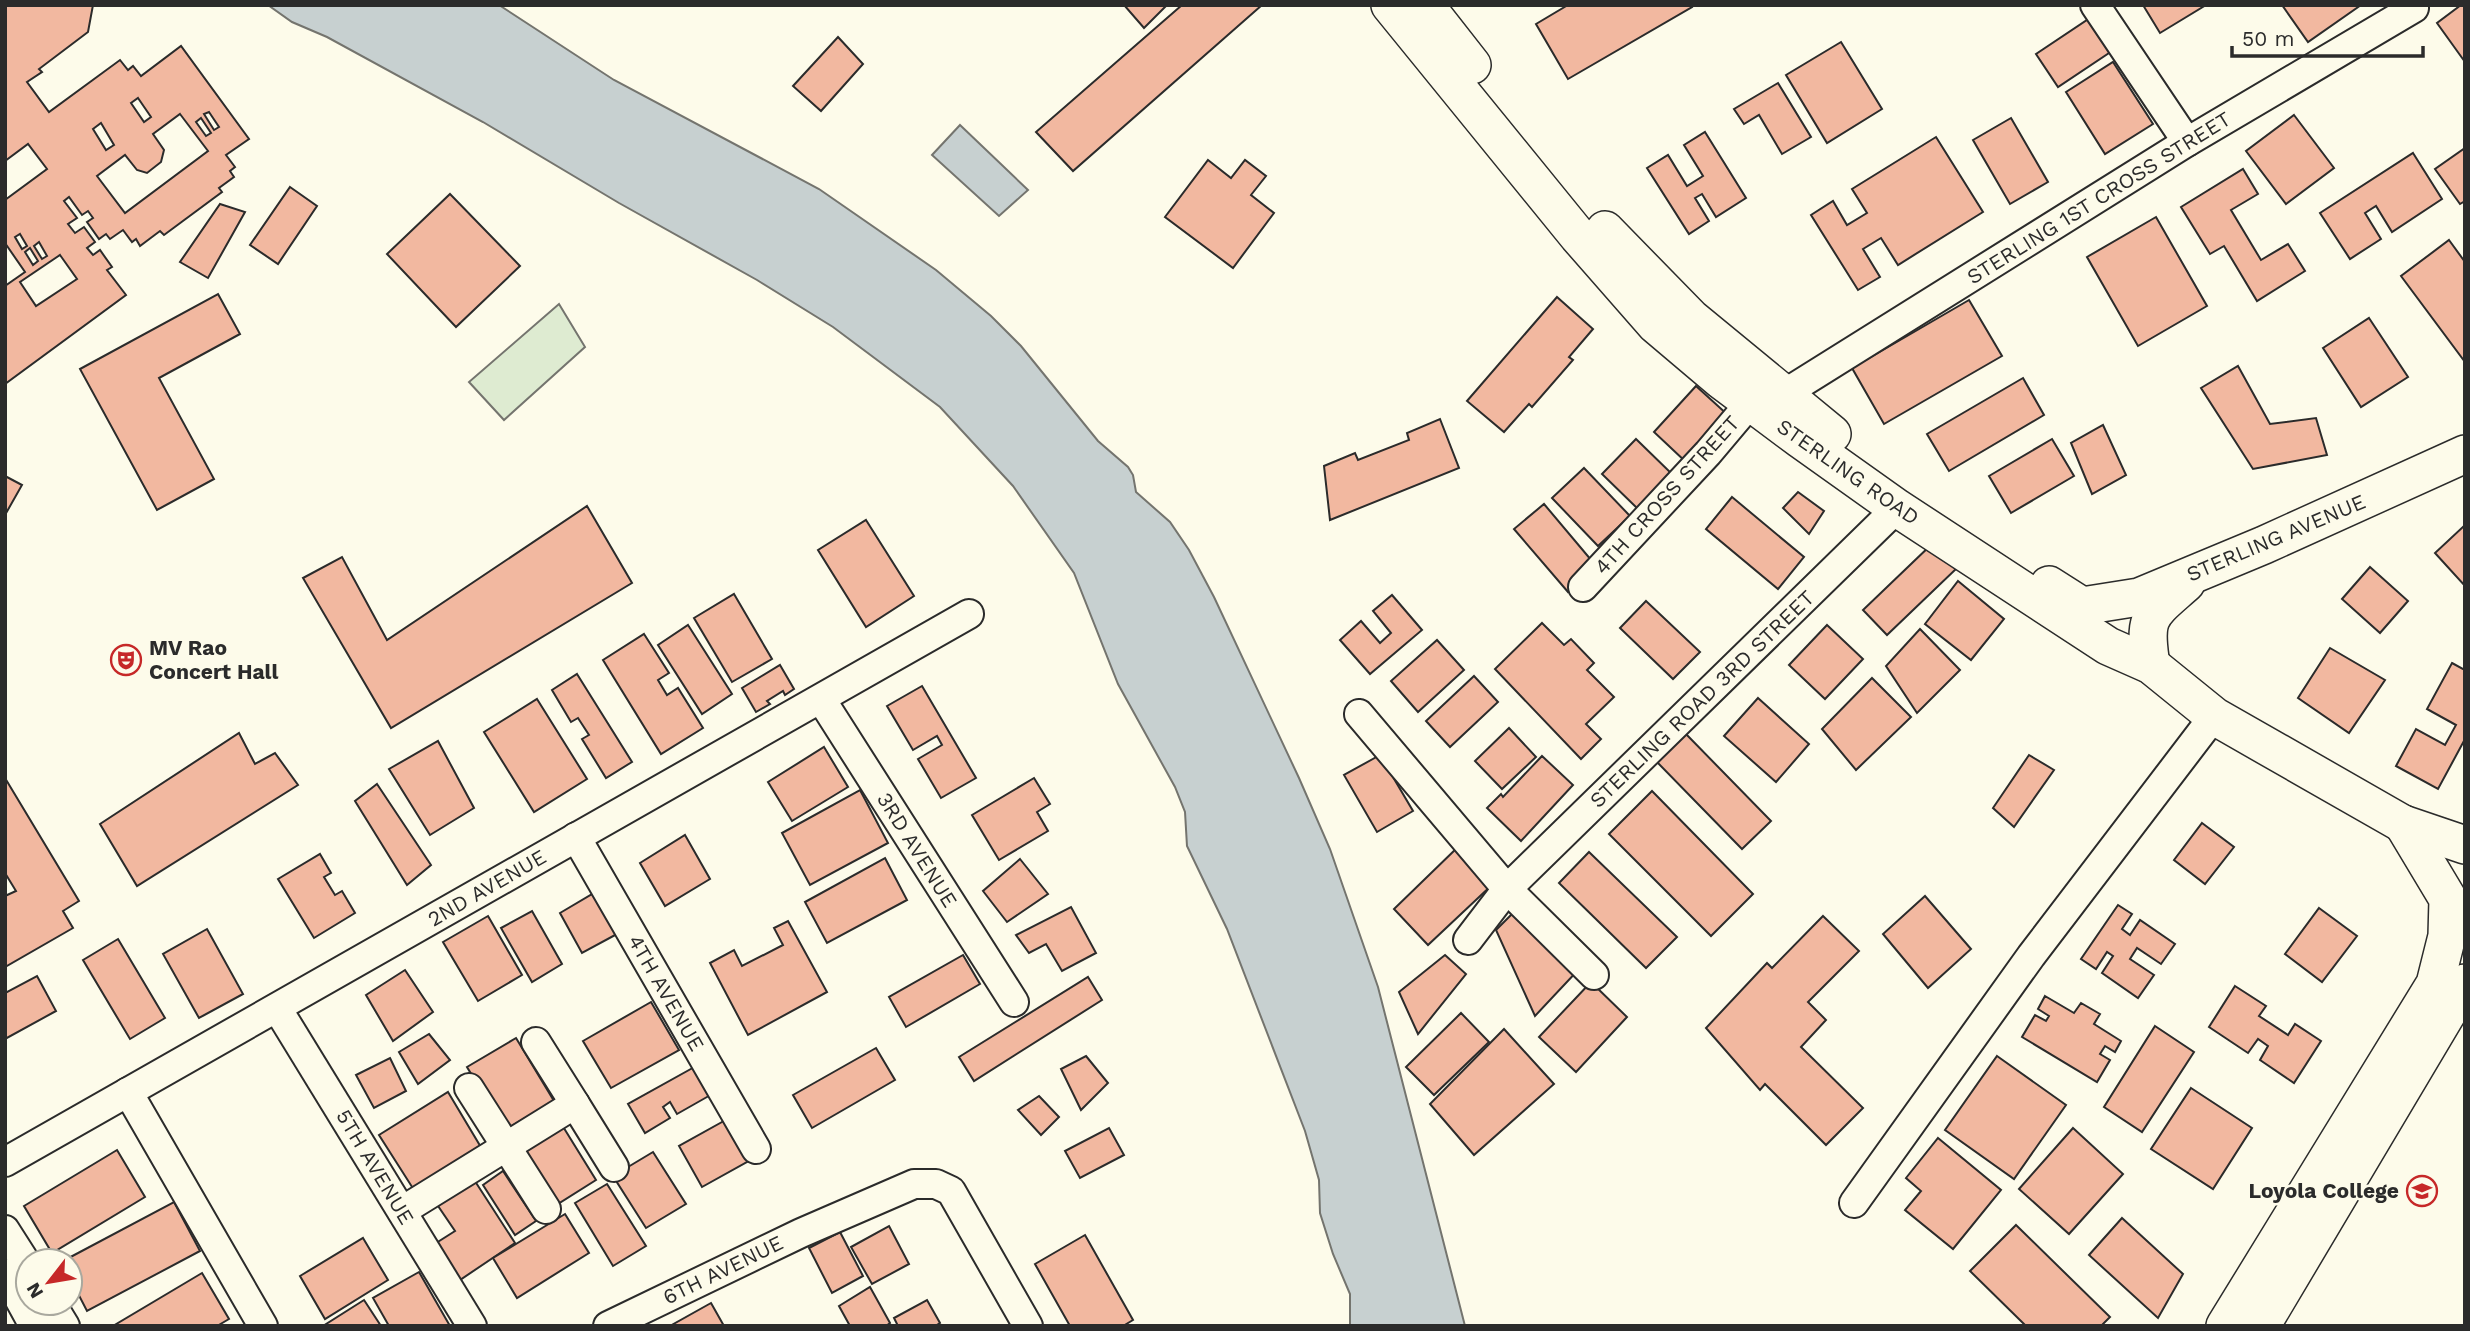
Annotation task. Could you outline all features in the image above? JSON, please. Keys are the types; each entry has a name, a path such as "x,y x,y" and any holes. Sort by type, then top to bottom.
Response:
{"main road":[{"name":"STERLING ROAD","path":"1391,5 1578,236 1657,325 2082,606"},
{"name":"STERLING ROAD","path":"1425,5 1612,239 1768,398 1897,508 2108,646 2151,665 2214,716 2403,824 2465,845"},
{"name":"STERLING AVENUE","path":"2082,606 2139,597 2264,545 2465,454"},
{"path":"2151,665 2146,636 2154,610 2200,571"},
{"path":"2225,1326 2435,984 2447,936 2448,899 2403,824"},
{"path":"2261,1326 2465,983"}],"street":[{"path":"2095,5 2187,142"},
{"name":"STERLING 1ST CROSS STREET","path":"1768,398 2187,142 2414,8 2412,5"},
{"name":"4TH CROSS STREET","path":"1584,587 1708,453 1768,398"},
{"name":"STERLING ROAD 3RD STREET","path":"1468,940 1507,889 1897,508"},
{"name":"2ND AVENUE","path":"5,1162 969,614"},
{"name":"3RD AVENUE","path":"821,699 1014,1002"},
{"path":"1359,714 1507,889 1594,975"},
{"path":"1854,1203 2031,956 2214,716"},
{"name":"4TH AVENUE","path":"576,837 756,1149"},
{"name":"5TH AVENUE","path":"277,1008 472,1326"},
{"path":"536,1042 614,1167"},
{"path":"470,1088 546,1209"},
{"path":"128,1092 263,1326"},
{"path":"402,1211 575,1104"},
{"name":"6TH AVENUE","path":"608,1326 801,1233 914,1184 936,1184 951,1191 1028,1326"},
{"path":"5,1230 16,1247"},
{"path":"5,1273 34,1326"}],"green space":[{"path":"559,304 585,347 504,420 469,382"}],"shaded area":[{"path":"268,5 499,5 614,80 819,189 936,270 991,316 1021,346 1098,441 1128,467 1133,475 1136,492 1170,522 1189,550 1299,778 1330,849 1378,987 1465,1326 1350,1326 1350,1294 1320,1213 1319,1180 1305,1131 1227,929 1187,846 1185,812 1175,787 1118,684 1074,573 1013,486 940,407 833,327 757,280 619,203 483,122 327,37 292,22"},
{"path":"960,125 1028,190 999,216 932,155"}],"building":[{"path":"5,5 93,5 88,32 39,69 42,72 27,82 49,112 120,60 128,70 133,66 141,76 181,46 249,139 226,155 235,167 230,171 234,177 219,188 222,192 164,235 160,231 140,246 136,239 132,242 123,230 110,239 106,234 99,239 87,222 93,218 88,211 82,215 69,197 64,201 77,218 68,224 75,233 84,227 95,242 87,248 93,255 100,250 112,267 107,270 126,295 5,384 5,286 25,272 5,243 5,200 47,169 28,144 5,161","holes":["138,98 151,117 144,122 131,103","209,112 219,127 214,130 204,114","180,114 208,151 125,213 97,176 125,155 137,170 147,173 161,162 164,150 153,134","201,118 211,133 206,136 196,122","101,123 114,145 106,150 93,129","20,234 27,246 22,249 15,237","39,242 47,256 42,259 34,246","30,248 38,261 33,265 25,252","60,255 77,279 36,306 20,282"]},
{"path":"1124,5 1167,5 1144,28"},
{"path":"1182,5 1262,5 1073,171 1036,132"},
{"path":"1568,5 1692,7 1568,79 1536,24"},
{"path":"2143,5 2206,5 2160,33"},
{"path":"2282,5 2361,5 2308,42"},
{"path":"2461,5 2465,5 2465,62 2437,23"},
{"path":"2093,16 2115,49 2058,87 2036,54"},
{"path":"838,37 863,64 821,111 793,86"},
{"path":"1841,42 1882,109 1827,143 1786,75"},
{"path":"2113,62 2153,124 2105,154 2066,92"},
{"path":"1778,83 1811,137 1782,154 1759,115 1744,124 1734,109"},
{"path":"2294,115 2334,168 2286,204 2246,151"},
{"path":"2011,118 2048,182 2010,204 1973,140"},
{"path":"1705,132 1746,198 1716,217 1702,194 1695,198 1709,221 1689,234 1647,168 1668,155 1687,186 1703,176 1684,145"},
{"path":"1936,137 1983,212 1898,265 1881,238 1863,249 1880,277 1858,290 1811,215 1833,201 1847,225 1867,213 1852,189"},
{"path":"2465,148 2465,201 2460,204 2435,169"},
{"path":"2413,153 2442,199 2392,232 2376,206 2365,213 2381,239 2350,259 2320,213"},
{"path":"1208,160 1231,178 1245,160 1266,176 1251,195 1274,213 1233,268 1165,217"},
{"path":"2243,169 2258,194 2231,210 2261,260 2288,244 2305,271 2257,301 2224,246 2210,254 2181,207"},
{"path":"290,187 317,206 278,264 250,245"},
{"path":"450,194 520,266 456,327 387,254"},
{"path":"220,204 245,212 208,278 180,262"},
{"path":"2156,217 2207,306 2138,346 2087,257"},
{"path":"2449,240 2465,262 2465,362 2401,276"},
{"path":"218,294 240,334 159,378 214,479 157,510 80,369"},
{"path":"1557,297 1593,329 1569,357 1573,360 1532,407 1529,404 1504,432 1467,401"},
{"path":"1969,300 2002,356 1884,424 1852,368"},
{"path":"2369,318 2408,377 2361,407 2323,348"},
{"path":"2238,366 2270,424 2316,418 2327,455 2253,469 2201,388"},
{"path":"2023,378 2044,415 1949,471 1927,434"},
{"path":"1696,386 1729,416 1687,463 1654,432"},
{"path":"1440,419 1459,468 1330,520 1324,466 1355,453 1358,460 1409,440 1407,433"},
{"path":"2103,425 2126,475 2092,494 2071,443"},
{"path":"1636,439 1673,475 1639,510 1602,474"},
{"path":"2052,439 2074,476 2011,513 1989,476"},
{"path":"1584,468 1630,516 1598,546 1552,498"},
{"path":"5,476 22,485 5,515"},
{"path":"1798,492 1824,511 1809,534 1783,508"},
{"path":"1732,497 1804,557 1778,589 1706,529"},
{"path":"1544,504 1597,567 1568,592 1514,529"},
{"path":"587,506 632,583 391,728 303,578 342,557 387,640"},
{"path":"866,520 914,596 866,627 818,550"},
{"path":"2465,525 2465,586 2435,553"},
{"path":"1933,543 1957,568 1887,635 1863,610"},
{"path":"2370,567 2408,601 2380,633 2342,599"},
{"path":"1958,581 2004,619 1971,660 1925,624"},
{"path":"734,594 772,659 732,682 694,618"},
{"path":"1392,595 1422,630 1370,674 1340,640 1361,621 1380,643 1391,633 1373,611"},
{"path":"1646,601 1700,652 1673,679 1620,628"},
{"path":"1542,623 1564,645 1571,639 1594,663 1587,670 1614,697 1586,724 1601,739 1581,759 1495,669"},
{"path":"688,625 732,694 702,714 658,645"},
{"path":"1827,625 1863,659 1825,699 1789,665"},
{"path":"1920,629 1960,670 1917,713 1886,666"},
{"path":"644,634 669,673 658,680 667,695 678,688 703,728 661,754 603,660"},
{"path":"1437,640 1464,670 1418,712 1391,681"},
{"path":"2330,648 2385,680 2349,733 2298,698"},
{"path":"2452,663 2465,670 2465,739 2438,789 2396,766 2416,729 2445,745 2456,725 2427,709"},
{"path":"780,665 794,689 785,695 783,691 767,701 770,704 756,712 742,688"},
{"path":"577,674 632,762 606,778 582,739 589,735 578,718 571,722 552,690"},
{"path":"1474,676 1498,702 1450,747 1426,721"},
{"path":"1872,678 1911,717 1856,770 1822,729"},
{"path":"922,686 976,778 941,798 918,759 942,745 937,736 913,750 887,706"},
{"path":"1758,698 1809,744 1776,782 1724,736"},
{"path":"537,699 587,779 534,812 484,732"},
{"path":"1509,728 1536,757 1502,789 1475,761"},
{"path":"1684,732 1771,821 1742,849 1656,761"},
{"path":"239,733 255,764 275,753 298,785 137,886 100,824"},
{"path":"438,741 474,808 430,835 389,769"},
{"path":"824,747 848,787 792,821 768,782"},
{"path":"1380,755 1413,811 1377,832 1344,775"},
{"path":"2029,755 2054,770 2014,827 1993,808"},
{"path":"1542,756 1573,785 1521,841 1487,808 1501,794 1503,797"},
{"path":"5,778 79,901 63,911 73,928 5,967 5,896 16,891 5,873"},
{"path":"1034,778 1050,804 1037,812 1048,831 999,860 972,815"},
{"path":"377,784 431,865 407,885 355,801"},
{"path":"860,790 888,843 810,885 782,833"},
{"path":"1652,791 1753,894 1711,936 1609,834"},
{"path":"2202,823 2234,847 2205,884 2174,860"},
{"path":"685,835 710,879 665,906 640,863"},
{"path":"1459,846 1494,883 1428,945 1394,909"},
{"path":"1589,852 1677,937 1646,968 1559,883"},
{"path":"320,854 331,873 324,877 335,895 342,891 355,913 314,938 278,879"},
{"path":"885,858 907,900 827,943 805,902"},
{"path":"1020,859 1048,894 1007,922 983,891"},
{"path":"594,893 617,934 582,953 560,913"},
{"path":"1925,896 1971,949 1928,988 1883,934"},
{"path":"2118,905 2132,914 2122,929 2130,935 2140,920 2175,944 2161,964 2137,948 2130,959 2154,975 2138,998 2102,973 2113,956 2107,952 2096,969 2081,959"},
{"path":"1071,907 1096,953 1062,971 1046,944 1029,953 1016,935"},
{"path":"1518,908 1580,968 1535,1016 1496,930"},
{"path":"2319,908 2357,936 2322,982 2285,954"},
{"path":"532,911 562,964 532,982 501,928"},
{"path":"488,916 522,975 478,1001 443,942"},
{"path":"1823,916 1859,951 1808,1002 1826,1020 1801,1047 1863,1108 1826,1145 1765,1084 1760,1090 1706,1028 1767,963 1772,968"},
{"path":"788,921 827,992 748,1035 710,963 734,950 742,966 783,945 774,928"},
{"path":"207,929 243,994 199,1018 163,954"},
{"path":"118,939 165,1018 130,1039 83,960"},
{"path":"963,955 980,984 906,1027 889,997"},
{"path":"1445,955 1466,974 1418,1034 1399,992"},
{"path":"405,970 433,1012 393,1041 366,995"},
{"path":"37,976 56,1011 5,1039 5,993"},
{"path":"1088,977 1102,1000 974,1081 959,1057"},
{"path":"1591,982 1627,1017 1576,1072 1539,1037"},
{"path":"2235,986 2266,1006 2259,1016 2288,1035 2295,1024 2321,1041 2294,1083 2260,1060 2268,1046 2258,1039 2248,1053 2209,1027"},
{"path":"2045,996 2074,1013 2081,1003 2100,1014 2094,1024 2121,1041 2115,1052 2105,1046 2100,1054 2110,1060 2097,1082 2022,1037 2035,1015 2046,1021 2049,1016 2038,1009"},
{"path":"651,1002 679,1050 611,1088 583,1041"},
{"path":"1461,1013 1489,1042 1434,1095 1406,1067"},
{"path":"2155,1026 2194,1052 2142,1132 2104,1107"},
{"path":"1504,1029 1554,1084 1474,1155 1430,1104"},
{"path":"429,1034 450,1060 418,1084 399,1052"},
{"path":"516,1038 554,1101 505,1130 467,1067"},
{"path":"876,1048 895,1080 812,1128 793,1095"},
{"path":"1086,1056 1108,1083 1081,1110 1061,1069"},
{"path":"1997,1056 2066,1105 2014,1179 1945,1130"},
{"path":"390,1058 406,1091 374,1108 356,1075"},
{"path":"698,1065 714,1093 677,1114 670,1102 663,1107 670,1118 645,1133 628,1104"},
{"path":"2191,1088 2252,1128 2213,1189 2151,1149"},
{"path":"448,1092 482,1149 414,1190 379,1135"},
{"path":"1039,1096 1059,1117 1041,1135 1018,1110"},
{"path":"731,1117 754,1158 702,1187 679,1146"},
{"path":"562,1125 596,1180 553,1207 519,1153"},
{"path":"1109,1128 1124,1155 1080,1178 1065,1151"},
{"path":"2073,1128 2123,1174 2069,1234 2019,1189"},
{"path":"1938,1138 2001,1190 1953,1249 1905,1210 1921,1191 1906,1178"},
{"path":"117,1150 145,1197 62,1247 48,1247 24,1206"},
{"path":"653,1152 686,1204 646,1228 613,1176"},
{"path":"503,1171 536,1221 515,1235 483,1185"},
{"path":"471,1175 515,1243 457,1282 433,1245 455,1231 434,1200"},
{"path":"607,1184 646,1246 613,1266 575,1203"},
{"path":"174,1202 200,1251 87,1311 84,1305 84,1250"},
{"path":"565,1214 589,1253 517,1298 493,1258"},
{"path":"2122,1218 2183,1274 2158,1318 2089,1255"},
{"path":"2016,1225 2110,1317 2101,1326 2026,1326 1970,1271"},
{"path":"889,1226 909,1264 872,1284 851,1247"},
{"path":"840,1232 863,1276 832,1293 809,1248"},
{"path":"1085,1235 1133,1320 1123,1326 1070,1326 1035,1264"},
{"path":"363,1238 388,1280 325,1319 300,1276"},
{"path":"419,1272 450,1326 389,1326 373,1298"},
{"path":"202,1273 229,1319 217,1326 113,1326"},
{"path":"870,1287 890,1323 886,1326 850,1326 839,1306"},
{"path":"364,1300 381,1326 323,1326"},
{"path":"927,1300 940,1323 935,1326 898,1326 894,1318"},
{"path":"711,1303 724,1326 670,1326"}],"place":[{"name":"MV Rao Concert Hall","path":"126,660"},
{"name":"Loyola College","path":"2422,1191"}]}
